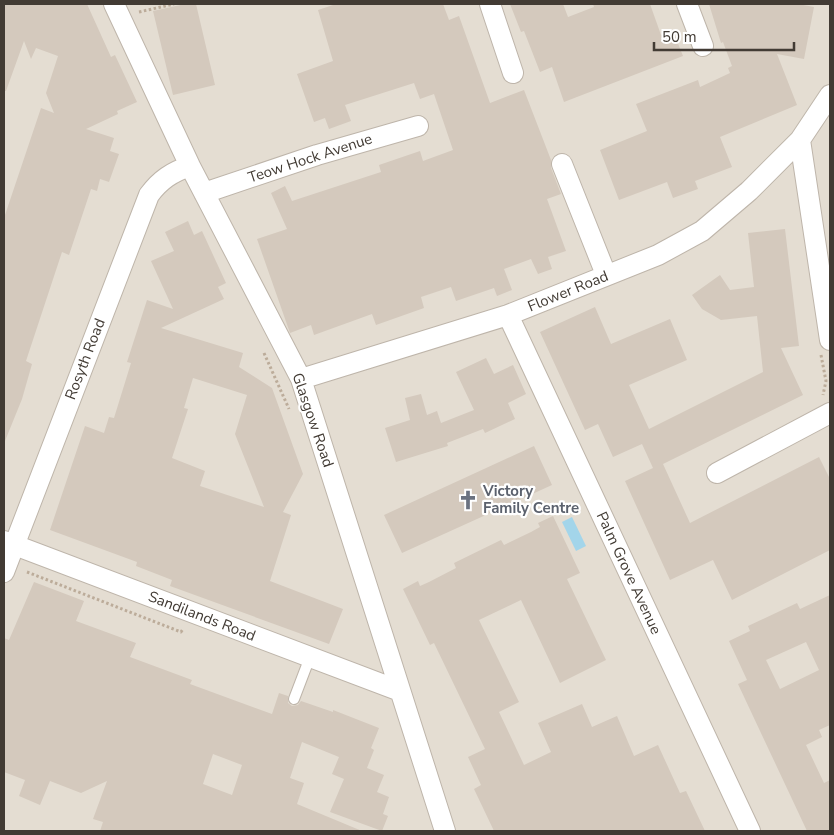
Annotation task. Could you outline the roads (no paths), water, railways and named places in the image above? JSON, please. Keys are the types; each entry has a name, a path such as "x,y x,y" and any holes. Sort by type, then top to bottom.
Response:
{"street":[{"name":"Glasgow Road","path":"114,4 190,166 301,379 445,831"},
{"path":"490,4 513,73"},
{"path":"687,4 703,46"},
{"name":"Flower Road","path":"301,379 508,315 658,255 702,231 749,191 800,140 830,95"},
{"name":"Teow Hock Avenue","path":"204,193 317,155 418,126"},
{"path":"800,140 826,346"},
{"path":"562,164 603,267"},
{"name":"Rosyth Road","path":"4,572 9,543 149,195 158,183 175,171 190,166"},
{"name":"Palm Grove Avenue","path":"508,315 750,831"},
{"path":"717,474 826,405"},
{"name":"Sandilands Road","path":"9,543 400,691"}],"lane":[{"path":"294,699 310,657"}],"water":[{"path":"572,517 586,546 576,551 562,522"}],"place":[{"name":"Victory Family Centre","path":"468,500"}]}
